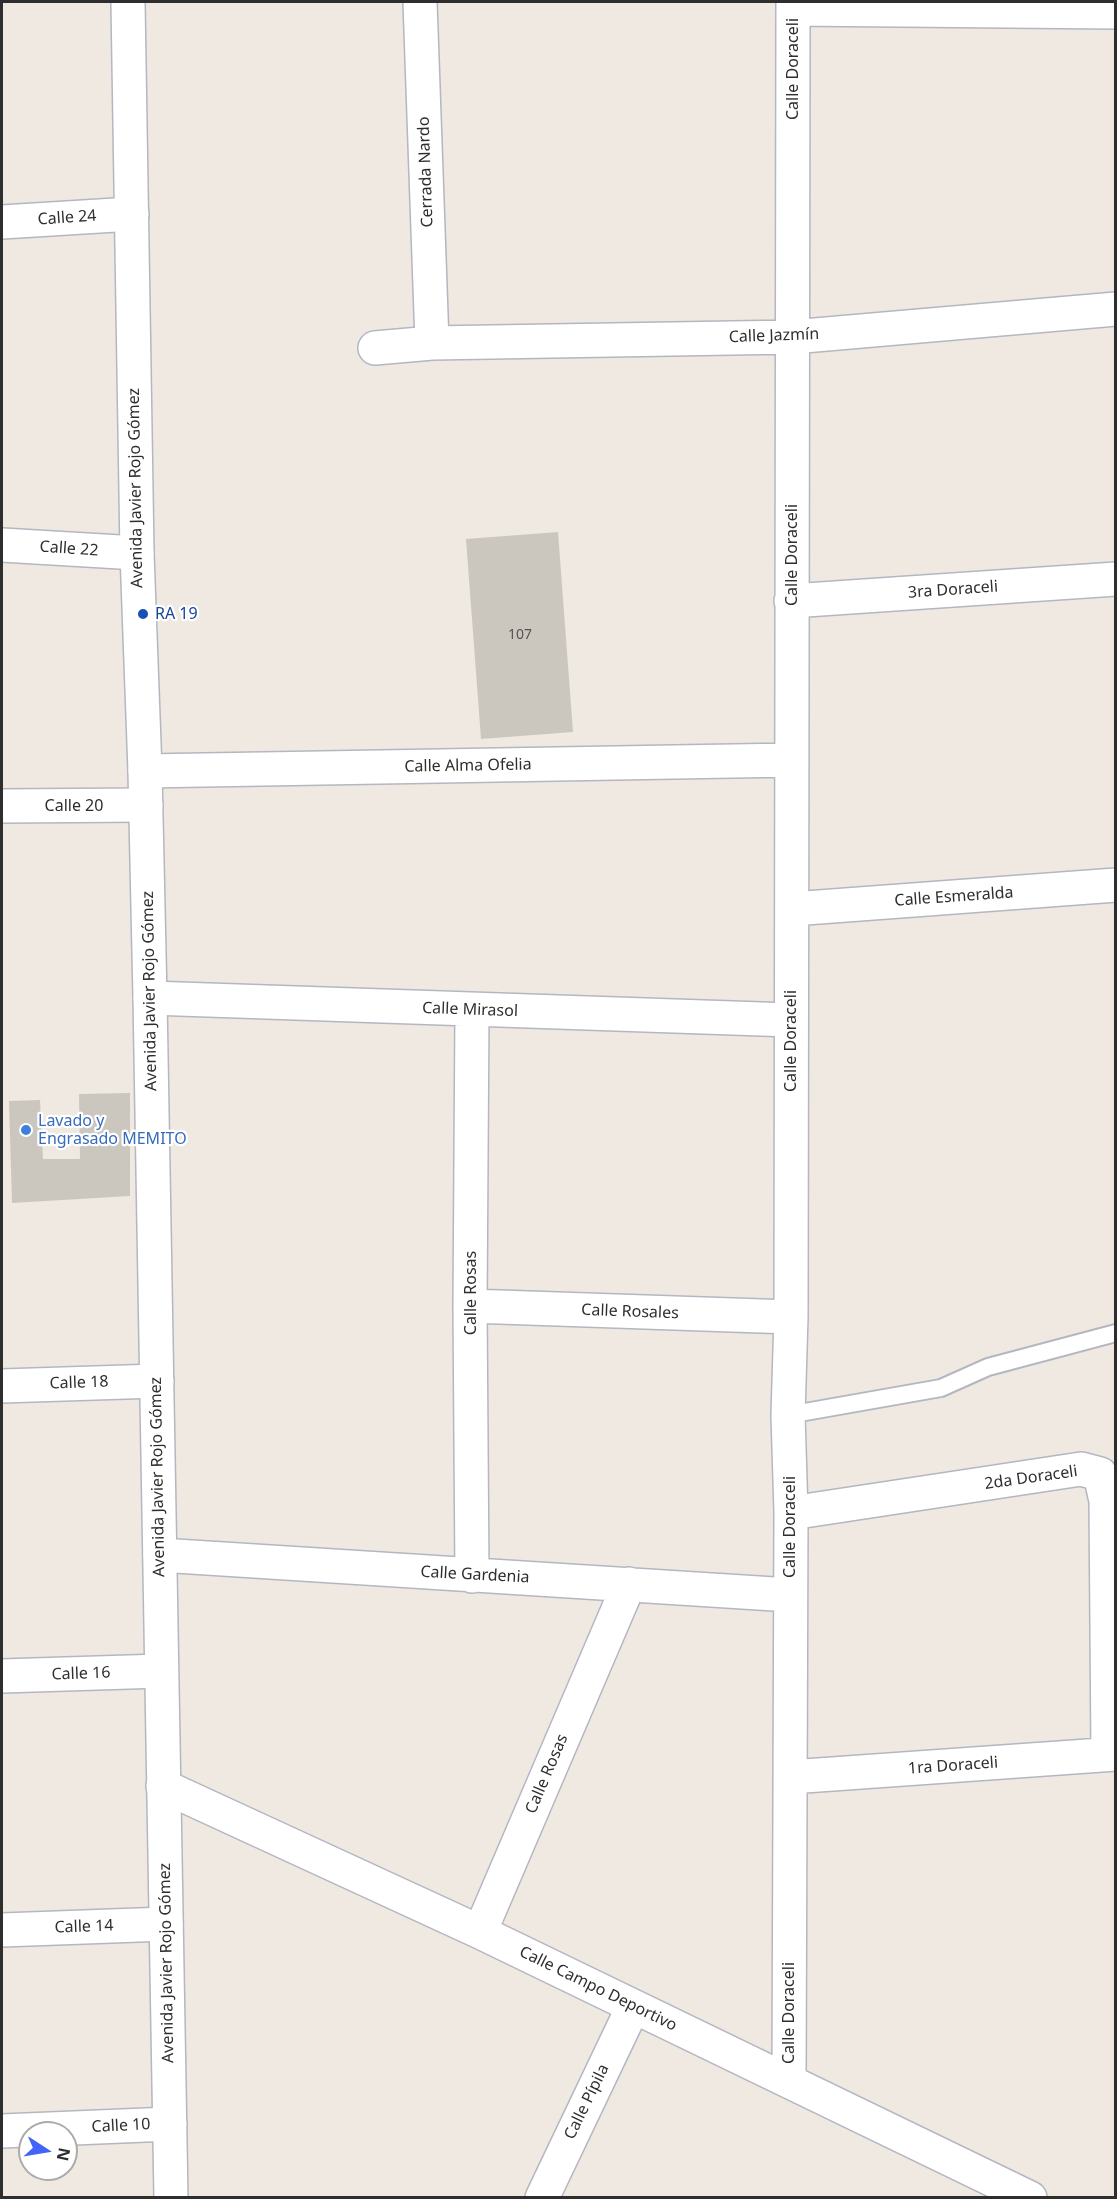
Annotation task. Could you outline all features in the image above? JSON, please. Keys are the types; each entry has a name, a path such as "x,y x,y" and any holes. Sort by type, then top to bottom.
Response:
{"street":[{"name":"Avenida Javier Rojo Gómez","path":"128,2 137,553 150,998 171,2198"},
{"name":"Cerrada Nardo","path":"420,2 432,343"},
{"path":"793,5 1116,12"},
{"name":"Calle Doraceli","path":"789,2080 791,1513 788,1414 791,1317 793,5"},
{"name":"Calle 24","path":"2,222 132,214"},
{"name":"Calle Jazmín","path":"375,348 432,343 792,337 1116,309"},
{"name":"Calle 22","path":"2,545 137,553"},
{"name":"3ra Doraceli","path":"791,600 1116,579"},
{"name":"Calle Alma Ofelia","path":"145,771 792,760"},
{"name":"Calle 20","path":"2,806 146,805"},
{"name":"Calle Esmeralda","path":"792,909 1116,885"},
{"name":"Calle Mirasol","path":"150,998 791,1020"},
{"name":"Calle Rosas","path":"472,1010 470,1306 472,1576"},
{"name":"Calle Rosales","path":"470,1306 791,1317"},
{"name":"Calle 18","path":"2,1386 157,1381"},
{"name":"2da Doraceli","path":"791,1513 1081,1469 1100,1474 1106,1501 1112,1754"},
{"name":"Calle Gardenia","path":"160,1555 790,1595"},
{"name":"Calle Rosas","path":"480,1932 629,1584"},
{"name":"Calle 16","path":"2,1676 162,1671"},
{"name":"1ra Doraceli","path":"790,1777 1112,1754"},
{"name":"Calle Campo Deportivo","path":"164,1786 480,1932 1030,2198"},
{"name":"Calle 14","path":"2,1930 166,1924"},
{"name":"Calle Pípila","path":"542,2198 633,2007"},
{"name":"Calle 10","path":"2,2131 170,2124"}],"lane":[{"path":"788,1414 940,1388 988,1367 1116,1333"}],"building":[{"path":"558,532 573,732 481,739 466,539"},
{"name":"Lavado y Engrasado MEMITO","path":"130,1093 130,1196 12,1203 9,1101 40,1100 43,1159 80,1159 79,1094"}],"place":[{"name":"RA 19","path":"143,614"},
{"name":"Lavado y Engrasado MEMITO","path":"26,1130"}]}
